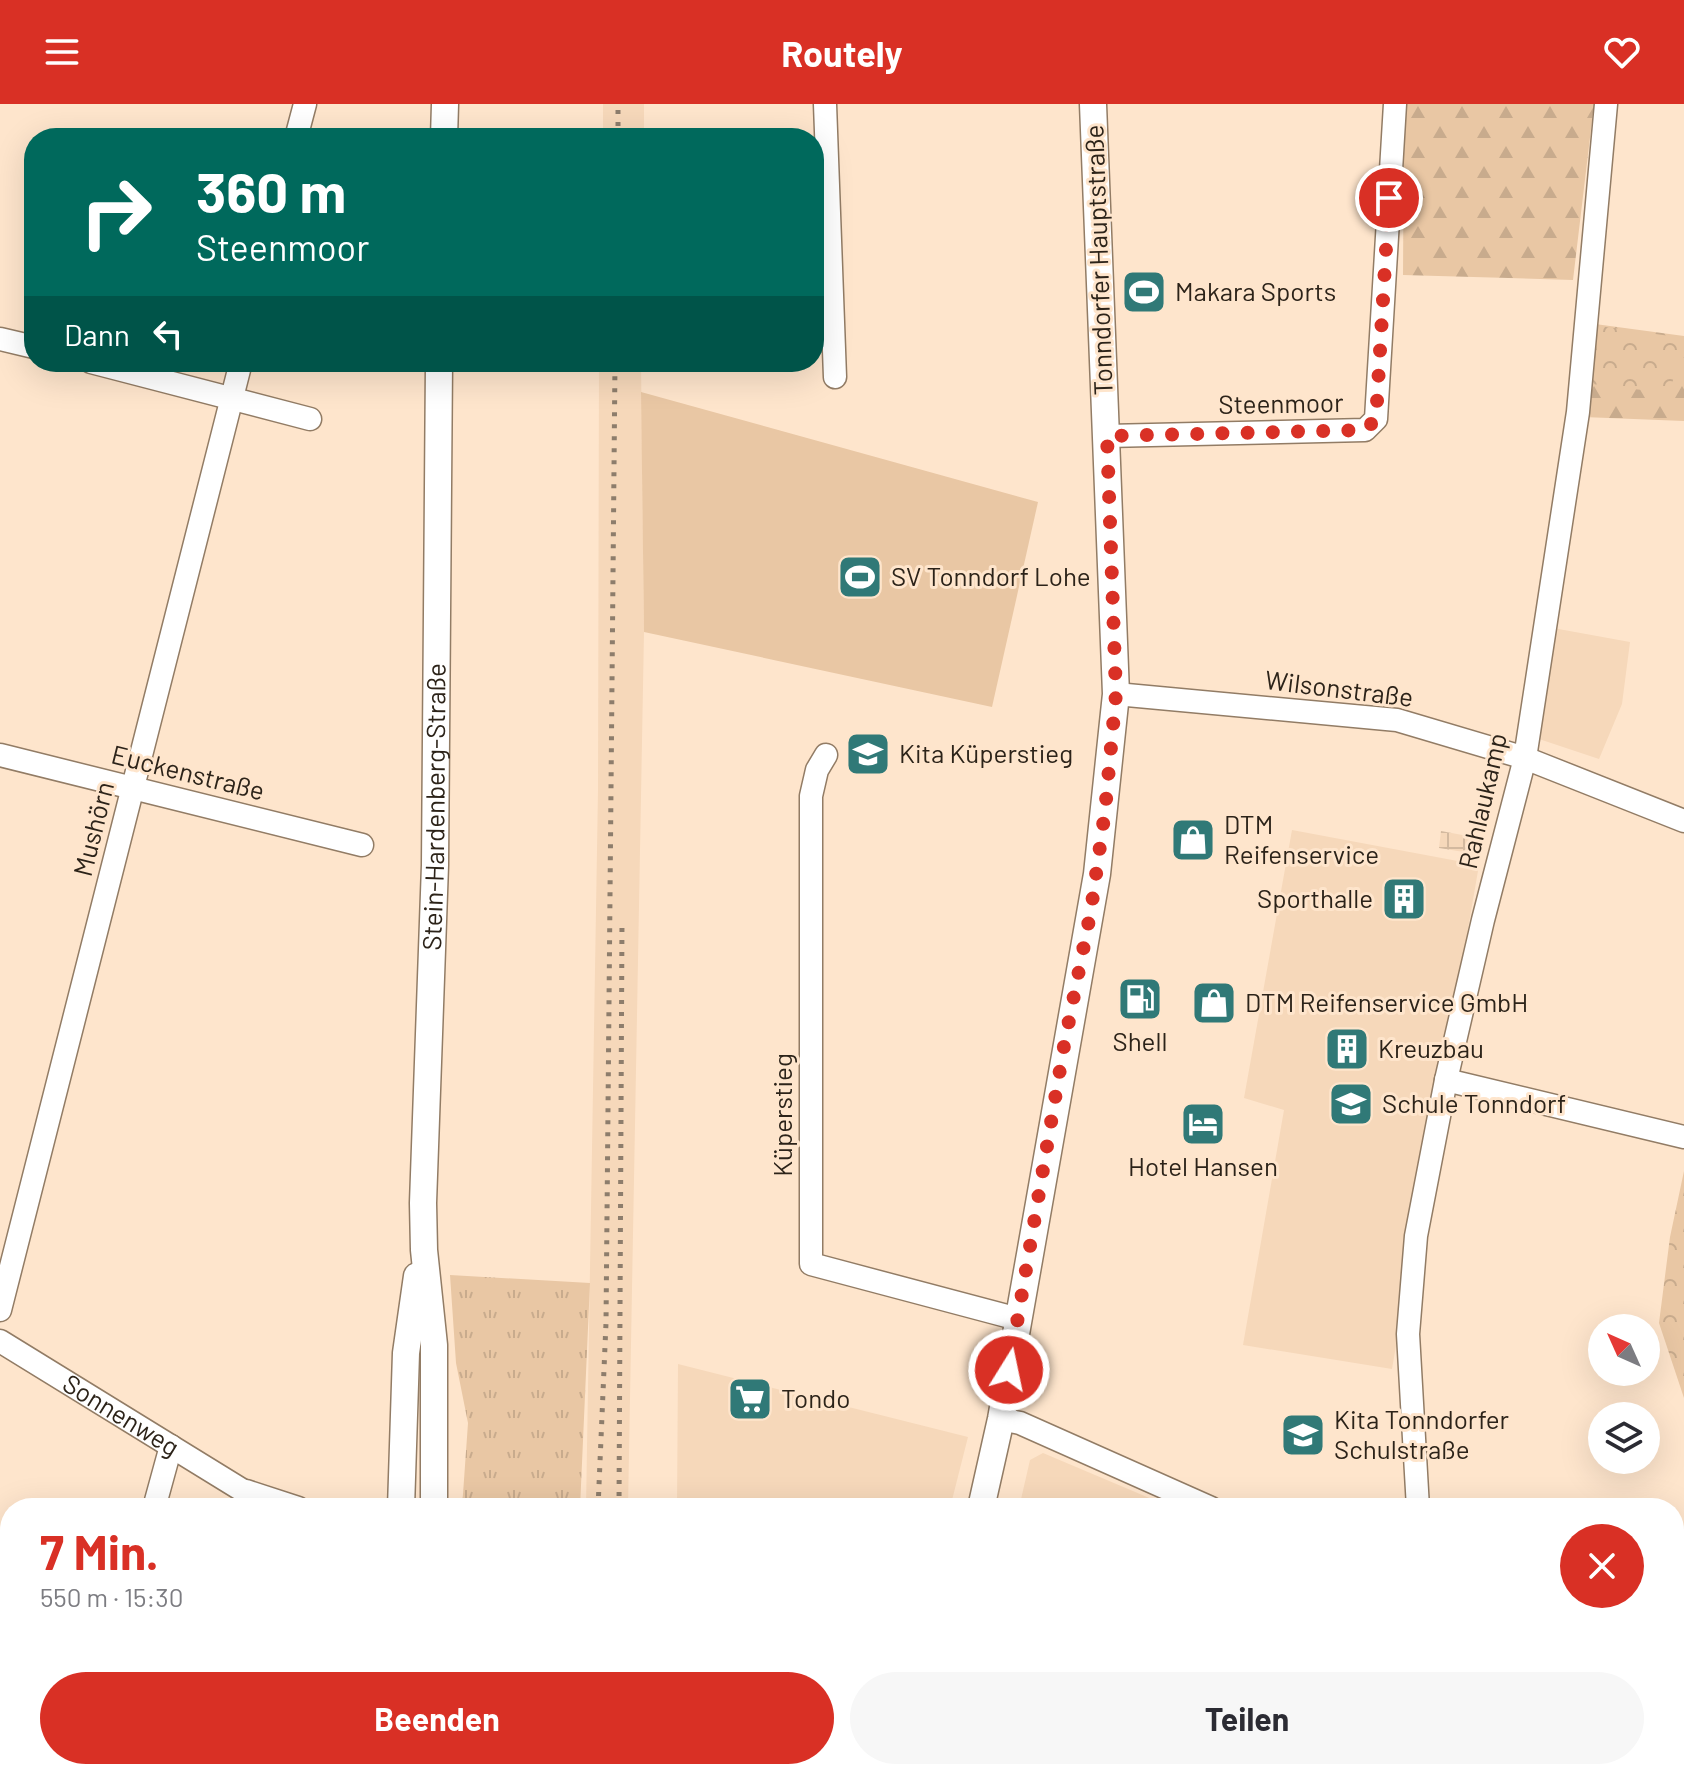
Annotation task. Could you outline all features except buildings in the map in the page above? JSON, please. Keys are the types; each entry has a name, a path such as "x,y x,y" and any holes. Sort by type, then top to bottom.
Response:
{"main road":[{"path":"444,128 445,104"},
{"name":"Tonndorfer Hauptstraße","path":"983,1498 1001,1419 1097,874 1116,694 1093,104"},
{"name":"Stein-Hardenberg-Straße","path":"434,1498 434,1345 424,1250 435,865 439,372"},
{"name":"Stein-Hardenberg-Straße","path":"401,1498 406,1353 416,1281 424,1250"}],"street":[{"path":"299,128 305,104"},
{"path":"825,104 835,377"},
{"name":"Steenmoor","path":"1107,436 1365,430 1376,419 1395,104"},
{"name":"Rahlaukamp","path":"1417,1498 1408,1334 1416,1236 1446,1080 1525,758 1578,412 1606,104"},
{"path":"0,339 24,345"},
{"path":"130,372 310,419"},
{"name":"Mushörn","path":"0,1310 238,372"},
{"name":"Wilsonstraße","path":"1116,694 1397,720 1525,758 1684,821"},
{"name":"Euckenstraße","path":"0,755 362,845"},
{"name":"Küperstieg","path":"826,755 817,770 811,796 811,1264 1018,1319"},
{"path":"1446,1080 1684,1137"},
{"name":"Sonnenweg","path":"0,1341 242,1490 250,1498"},
{"path":"1001,1419 1020,1423 1189,1498"},
{"path":"157,1498 171,1446"},
{"name":"Sonnenweg","path":"242,1490 267,1498"}],"shaded area":[{"path":"603,104 644,104 644,128 603,128"},
{"path":"599,372 641,372 644,632 628,1498 586,1498 598,790"},
{"path":"1553,628 1630,642 1622,704 1599,759 1539,739"},
{"name":"Schule Tonndorf","path":"1292,830 1479,865 1392,1369 1243,1345 1284,1110 1244,1098"},
{"path":"1441,831 1473,837 1470,853 1439,848"},
{"name":"Tondo","path":"678,1364 968,1437 953,1498 677,1498"},
{"path":"1043,1453 1149,1498 1021,1498 1030,1460"}],"green space":[{"path":"1404,104 1594,104 1573,280 1403,275"},
{"path":"1595,324 1684,336 1684,421 1583,417"},
{"path":"1599,326 1684,338 1684,357 1667,393 1592,384"},
{"name":"SV Tonndorf Lohe","path":"641,392 1038,502 992,707 644,632"},
{"path":"1684,1171 1684,1398 1660,1326 1670,1237"},
{"path":"450,1275 590,1283 580,1498 463,1498 468,1423 456,1363"}],"railway":[{"path":"618,104 618,128"},
{"path":"598,1498 606,1323 615,372"},
{"path":"619,1498 622,920"}],"place":[{"name":"Makara Sports","path":"1144,292"},
{"name":"SV Tonndorf Lohe","path":"860,577"},
{"name":"Kita Küperstieg","path":"868,754"},
{"name":"DTM Reifenservice","path":"1193,840"},
{"name":"Sporthalle","path":"1404,899"},
{"name":"Shell","path":"1140,999"},
{"name":"DTM Reifenservice GmbH","path":"1214,1003"},
{"name":"Kreuzbau","path":"1347,1049"},
{"name":"Schule Tonndorf","path":"1351,1104"},
{"name":"Hotel Hansen","path":"1203,1124"},
{"name":"Tondo","path":"750,1399"},
{"name":"Kita Tonndorfer Schulstraße","path":"1303,1435"}],"route":[{"path":"1009,1370 1059,1091 1064,1046 1091,910 1105,811 1116,694 1107,436 1365,430 1376,419 1389,198"}]}
